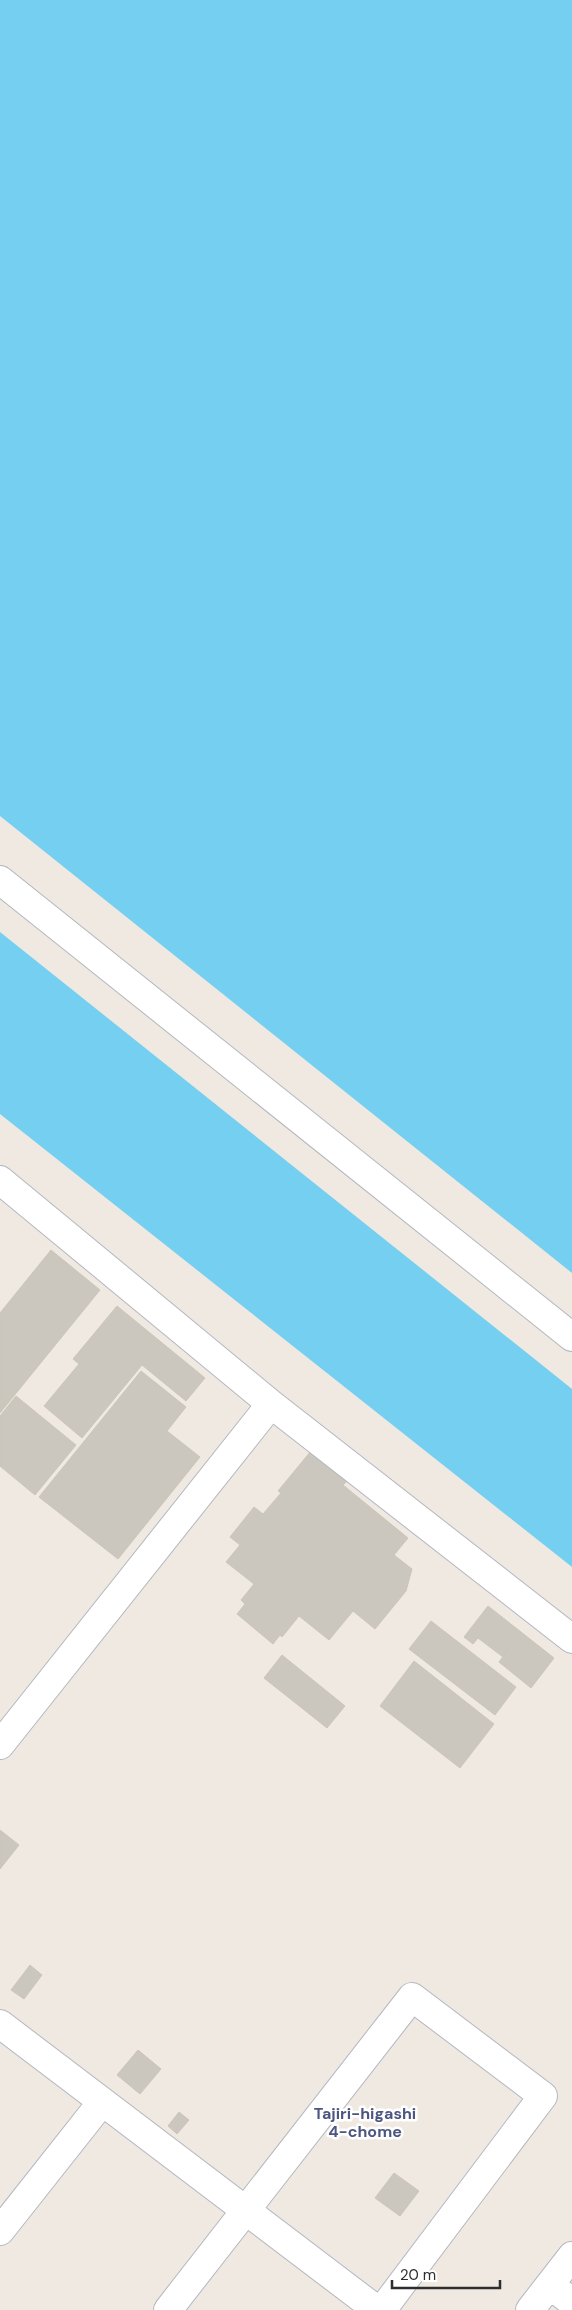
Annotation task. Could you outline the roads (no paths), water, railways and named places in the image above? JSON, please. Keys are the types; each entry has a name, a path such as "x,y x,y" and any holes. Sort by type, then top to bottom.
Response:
{"street":[{"path":"0,880 572,1336"},
{"path":"0,1180 271,1404 572,1639"},
{"path":"0,1745 271,1404"},
{"path":"168,2310 412,1997 543,2096 382,2310"},
{"path":"0,2024 377,2310"},
{"path":"0,2231 102,2102"},
{"path":"530,2310 572,2256"},
{"path":"550,2285 572,2302"}],"water":[{"path":"0,0 572,0 572,1273 0,816"},
{"path":"0,932 572,1389 572,1567 0,1114"}],"district":[{"name":"Tajiri-higashi 4-chome","path":"365,2122"}]}
